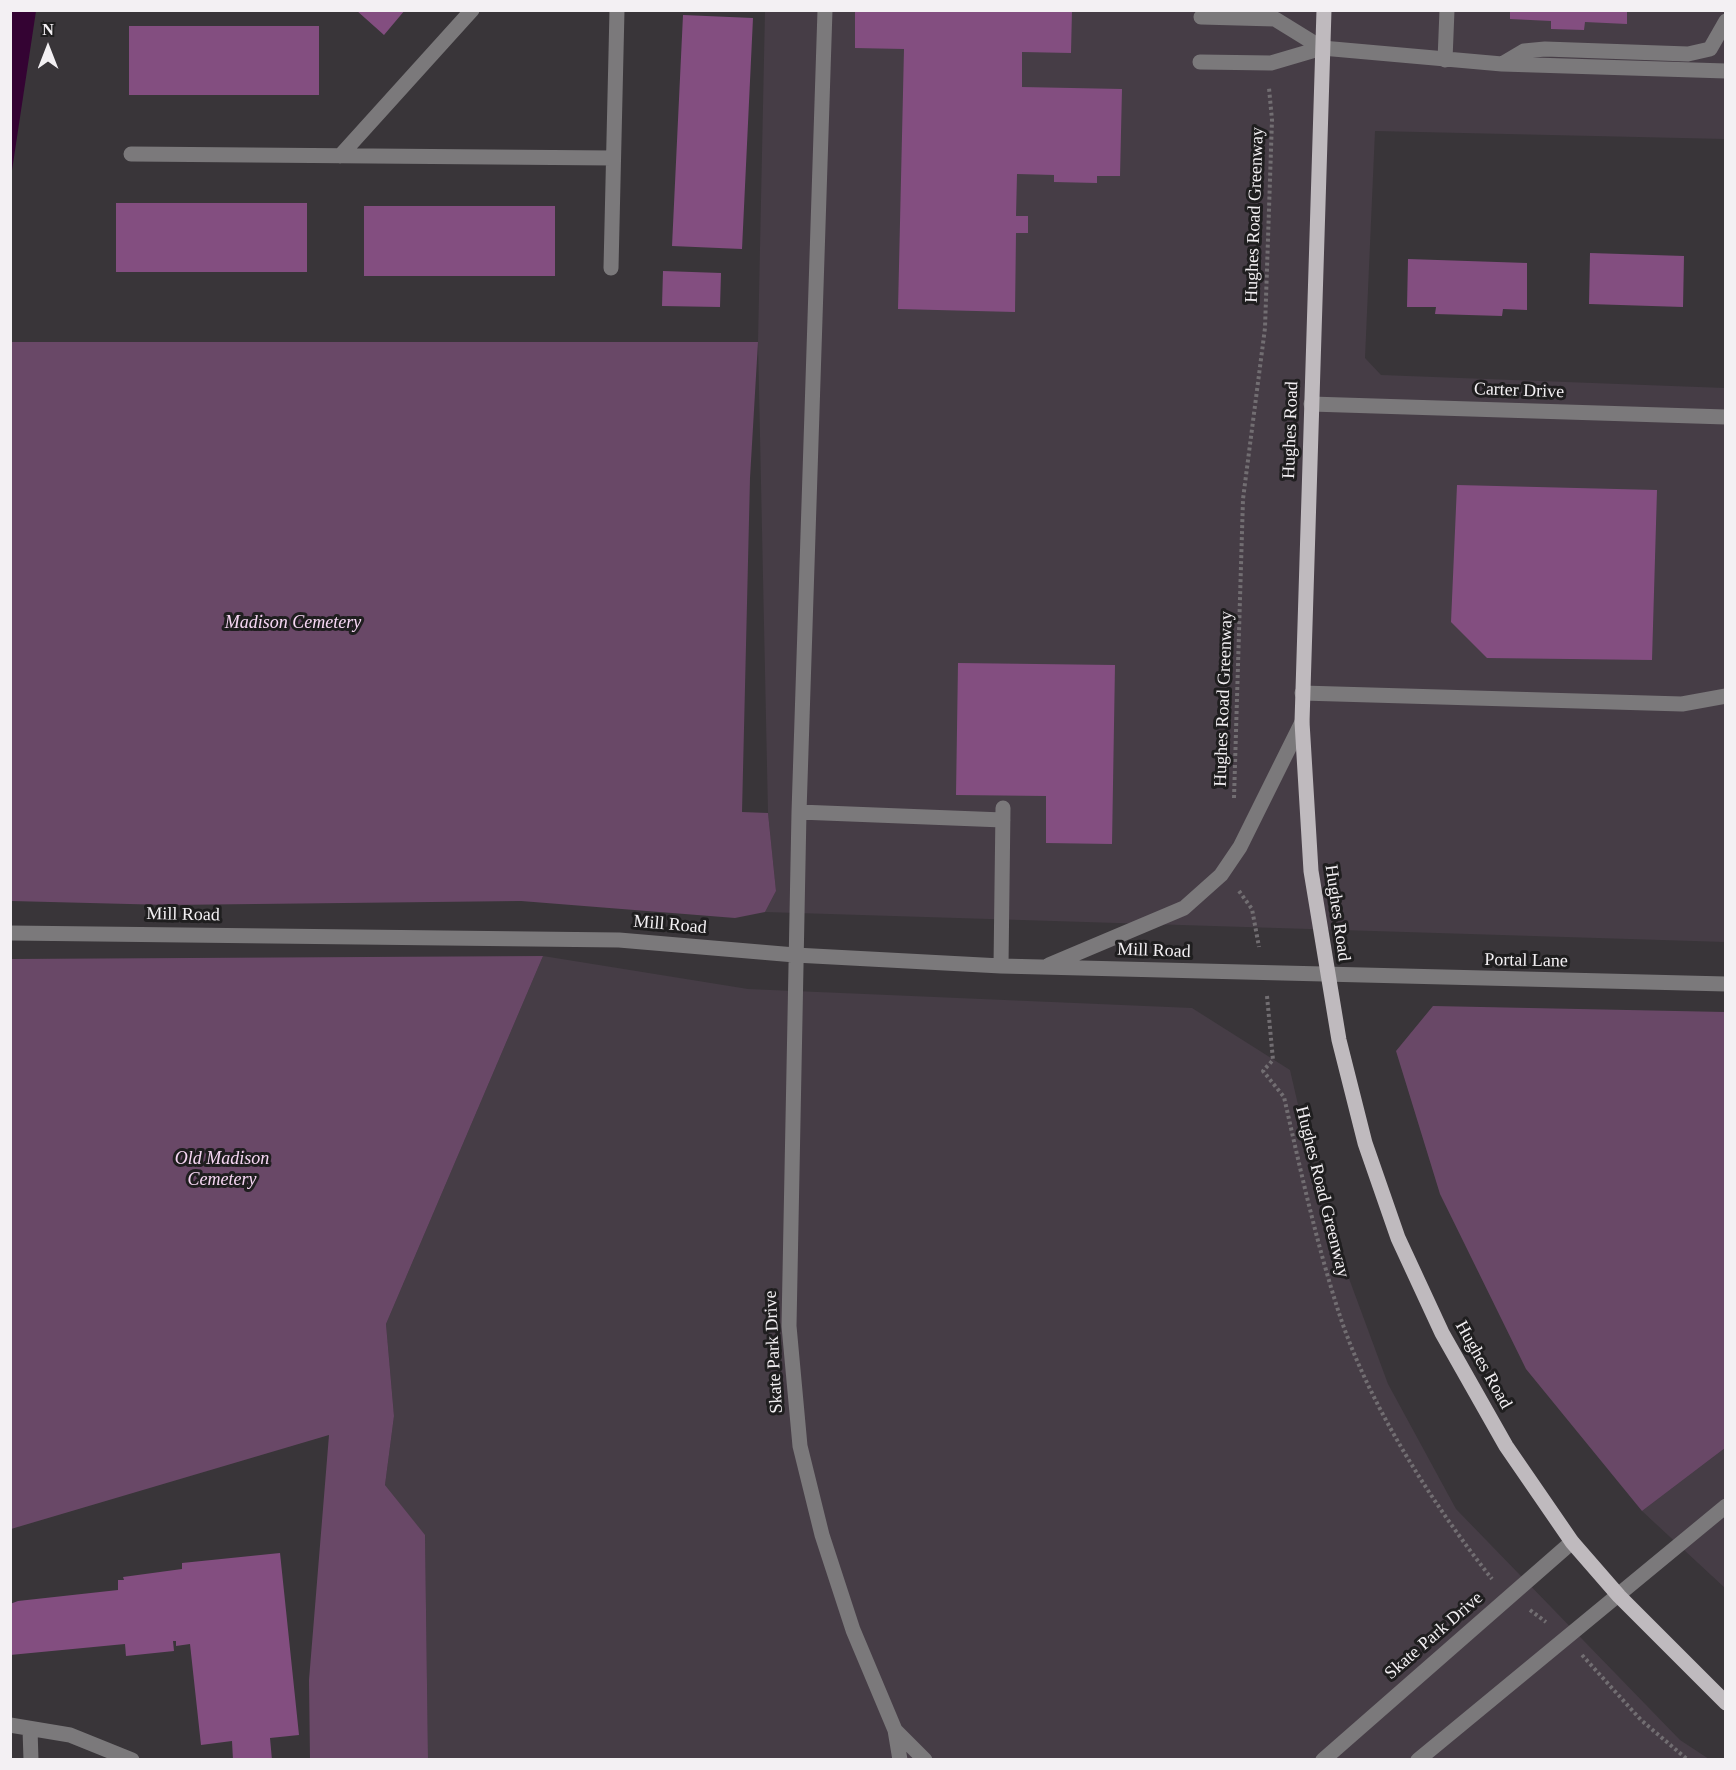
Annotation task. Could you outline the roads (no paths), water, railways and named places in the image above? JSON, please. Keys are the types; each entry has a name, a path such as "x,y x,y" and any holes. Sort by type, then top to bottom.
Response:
{"main road":[{"name":"Hughes Road","path":"1324,10 1302,722 1311,871 1326,976 1339,1040 1365,1143 1398,1238 1442,1333 1506,1446 1572,1542 1619,1596 1725,1703"}],"street":[{"path":"340,156 472,10"},
{"path":"611,268 617,10"},
{"name":"Skate Park Drive","path":"825,10 795,955 789,1326 800,1446 822,1536 853,1630 895,1730 900,1760"},
{"path":"1445,60 1447,10"},
{"path":"1201,17 1275,19 1322,48"},
{"path":"1502,64 1524,51 1545,49 1688,54 1710,49 1725,21"},
{"path":"1200,62 1271,63 1322,48 1502,64 1725,71"},
{"path":"131,154 613,158"},
{"name":"Carter Drive","path":"1311,405 1725,417"},
{"path":"1302,693 1682,704 1725,696"},
{"path":"1045,968 1184,908 1221,875 1240,847 1302,722"},
{"path":"799,812 1003,814 1001,966"},
{"name":"Mill Road","path":"10,933 619,940 795,955 1001,966 1326,976"},
{"name":"Portal Lane","path":"1326,976 1725,984"},
{"path":"1418,1760 1564,1636 1619,1596 1725,1506"},
{"name":"Skate Park Drive","path":"1323,1760 1572,1542"},
{"path":"10,1725 70,1735 132,1760"},
{"path":"30,1729 32,1760"},
{"name":"Skate Park Drive","path":"895,1730 925,1760"}],"park label":[{"name":"Madison Cemetery","path":"293,623"},
{"name":"Old Madison Cemetery","path":"222,1169"}]}
